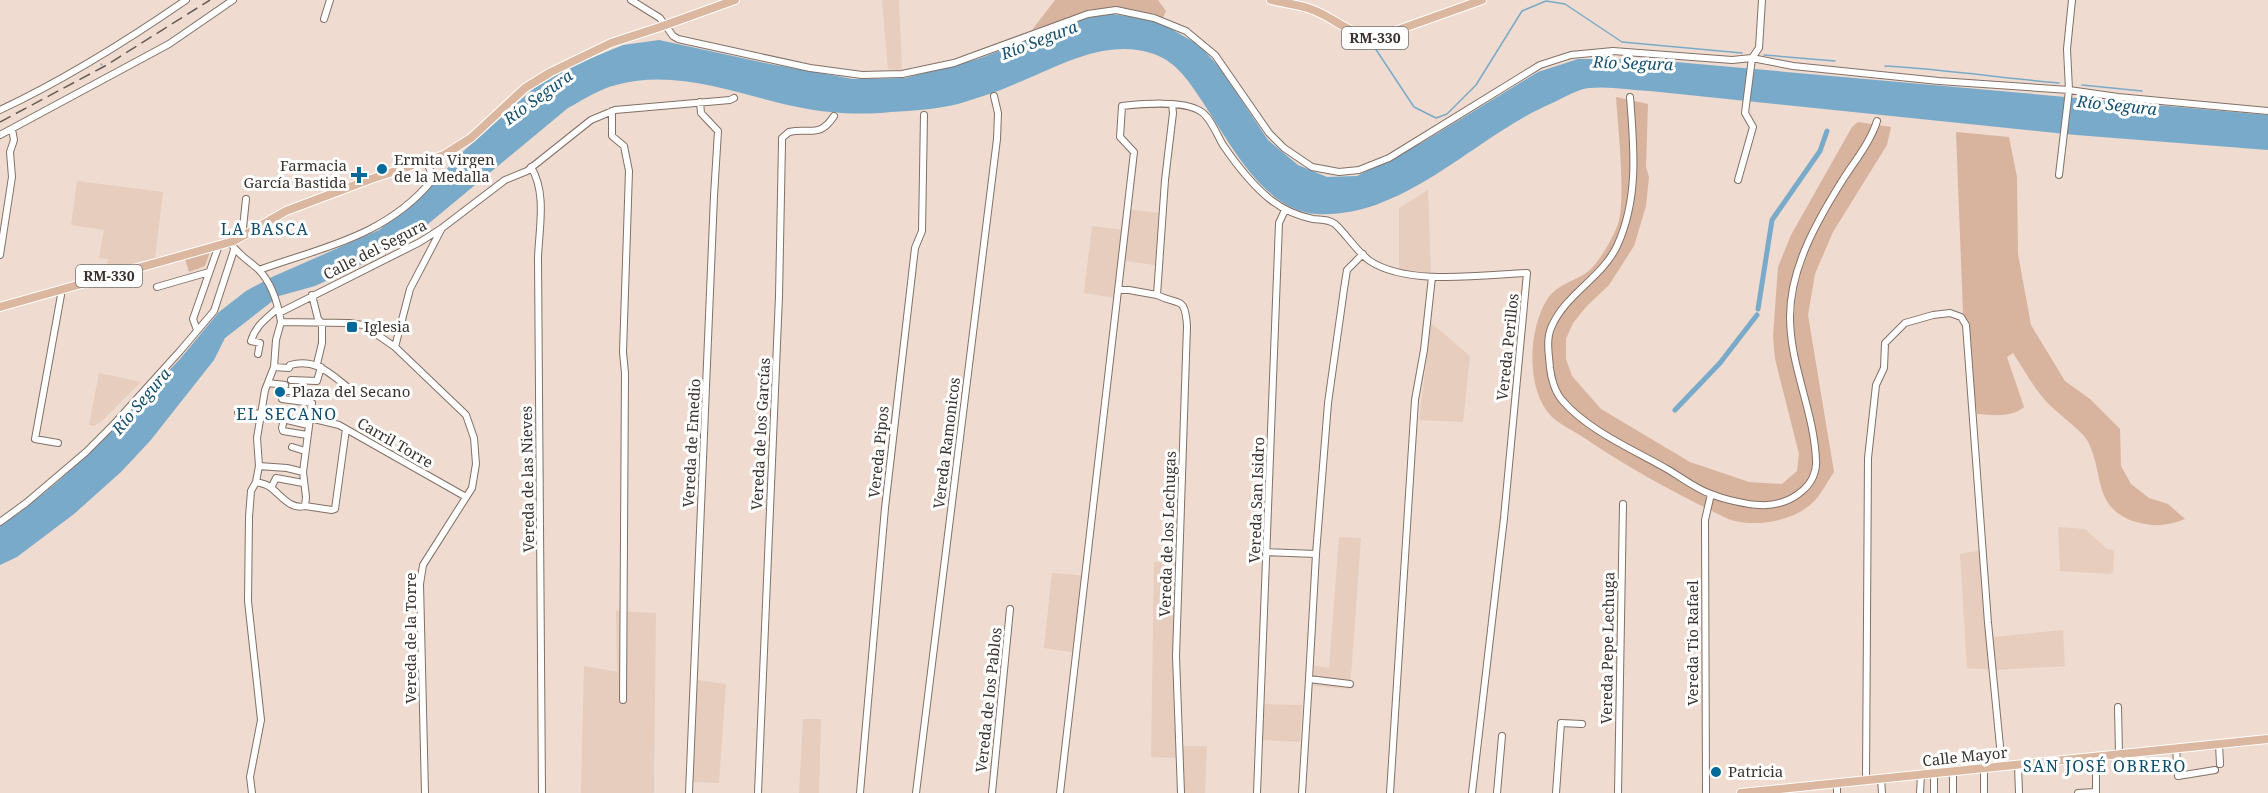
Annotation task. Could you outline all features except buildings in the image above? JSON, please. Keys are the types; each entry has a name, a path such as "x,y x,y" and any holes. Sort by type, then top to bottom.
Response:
{"main road":[{"name":"RM-330","path":"0,308 219,246 232,246 242,237 286,211 451,151 465,142 519,92 538,79 611,43 735,0"},
{"name":"RM-330","path":"1271,0 1311,9 1371,38 1482,0"},
{"name":"Calle Mayor","path":"1741,793 1821,789 1837,783 2266,738"}],"street":[{"path":"0,110 69,73 155,22 186,0"},
{"path":"0,135 168,44 233,0"},
{"path":"324,19 330,0"},
{"path":"631,0 655,14 678,39 810,68 862,75 902,74 954,63 1088,14 1116,10 1145,16 1186,31 1215,55 1269,133 1296,157 1312,168 1339,172 1359,170 1389,158 1540,65 1571,55 1613,51 1732,60 1752,58 1793,66 1928,80 2069,90 2118,97 2268,111"},
{"path":"1738,180 1753,127 1745,112 1752,58 1759,48 1762,0"},
{"path":"2059,175 2069,90 2067,49 2072,0"},
{"name":"Vereda Ramonicos","path":"916,793 997,140 998,113 994,96"},
{"path":"1630,97 1634,152 1632,196 1627,223 1607,262 1563,307 1550,329 1548,348 1556,389 1562,400 1587,423 1711,494 1760,506 1783,503 1802,492 1812,481 1817,462 1793,355 1790,315 1796,275 1810,239 1840,184 1873,133 1877,121"},
{"name":"Calle del Segura","path":"258,354 260,343 251,341 254,332 278,308 312,295 420,242 505,180 531,167 591,120 612,111 734,98"},
{"name":"Vereda de Emedio","path":"688,793 718,137 716,126 701,113 699,102"},
{"path":"1060,793 1134,152 1120,137 1122,106 1172,104 1156,295 1119,290"},
{"name":"Vereda Perillos","path":"1172,104 1202,111 1226,148 1253,182 1271,200 1285,210 1305,217 1328,220 1335,224 1368,260 1383,268 1402,274 1432,276 1527,273 1504,518 1472,793"},
{"path":"612,111 612,136 624,146 628,171 623,352 625,397 623,700"},
{"name":"Vereda Pipos","path":"860,793 886,496 915,248 922,231 924,115"},
{"name":"Vereda de los Garcías","path":"759,793 780,260 782,138 789,132 818,132 827,126 834,116"},
{"path":"0,255 12,177 10,152 14,140 12,129"},
{"path":"259,270 305,253 330,248 396,215 433,179 427,160"},
{"name":"Vereda de las Nieves","path":"531,167 537,176 541,193 538,258 542,793"},
{"path":"242,237 246,199"},
{"name":"Vereda San Isidro","path":"1257,793 1279,223 1285,210"},
{"path":"395,347 410,289 442,228"},
{"path":"197,330 193,319 219,246"},
{"path":"0,522 26,503 93,445 147,389 214,311 232,246 259,270 278,308 281,322 276,340 274,367 268,383 257,438 259,466 256,482 251,491 249,518 248,601 261,720 250,777 252,793"},
{"path":"1302,793 1316,555 1328,403 1347,270 1363,254"},
{"path":"157,287 209,272"},
{"path":"1390,793 1415,400 1424,350 1432,276"},
{"path":"58,442 35,439 61,295 60,290"},
{"path":"291,380 317,381 322,323 318,319 312,295"},
{"name":"Vereda de los Lechugas","path":"1156,295 1179,302 1186,310 1176,656 1181,793"},
{"path":"1866,780 1868,458 1876,385 1884,369 1885,343 1905,323 1946,313 1961,317 1966,325 1988,622 2002,766"},
{"name":"Vereda de la Torre","path":"281,322 363,325 395,347 466,415 474,438 476,464 472,488 423,564 420,584 425,793"},
{"path":"274,367 289,368 290,365 300,362 319,366 350,389"},
{"path":"268,383 285,385 282,399 312,403 303,472 305,506"},
{"path":"284,391 296,391"},
{"name":"Carril Torre","path":"238,412 284,419 331,421 466,497"},
{"path":"284,419 282,428 284,431 307,435"},
{"path":"256,482 271,488 286,502 300,507 335,509 346,429"},
{"path":"292,447 305,451"},
{"path":"259,466 303,472"},
{"path":"271,488 276,478 303,483"},
{"name":"Vereda Tio Rafael","path":"1706,793 1705,520 1711,494"},
{"name":"Vereda Pepe Lechuga","path":"1618,793 1623,504"},
{"path":"1266,552 1316,555"},
{"name":"Vereda de los Pablos","path":"992,793 1010,609"},
{"path":"1309,679 1350,684"},
{"path":"2118,707 2119,754"},
{"path":"1556,793 1561,723 1582,724"},
{"path":"1497,793 1502,736"},
{"path":"2176,748 2178,776 2217,767 2219,744"},
{"path":"2078,793 2096,792 2096,756"},
{"path":"2018,765 2019,793"},
{"path":"1984,768 1984,793"},
{"path":"1953,771 1953,793"},
{"path":"1934,773 1934,793"},
{"path":"1920,793 1921,775"},
{"path":"1881,779 1882,793"},
{"path":"1837,783 1837,793"}],"shaded area":[{"path":"882,0 899,0 902,70 888,69"},
{"path":"1055,0 1158,0 1166,11 1163,18 1159,18 1120,9 1093,10 1032,30"},
{"path":"1616,97 1648,104 1646,167 1649,177 1646,206 1634,246 1609,285 1573,323 1566,339 1566,359 1572,376 1601,409 1690,462 1749,482 1782,484 1797,471 1799,454 1775,359 1773,336 1778,267 1791,235 1852,127 1858,122 1891,127 1887,145 1833,232 1815,274 1808,315 1834,472 1814,502 1792,516 1757,523 1734,521 1724,517 1637,471 1560,423 1543,405 1537,391 1532,359 1536,325 1541,311 1548,298 1556,290 1591,269 1609,244 1618,224 1621,180"},
{"path":"1956,132 2009,137 2017,177 2018,254 2031,325 2065,381 2090,399 2120,429 2121,466 2131,484 2149,498 2168,504 2185,519 2166,524 2149,525 2122,516 2112,508 2101,488 2087,440 2044,399 2013,353 2007,357 2024,407 2008,414 1977,414 1963,313"},
{"path":"77,181 163,192 155,258 106,270 108,259 99,258 104,230 71,225"},
{"path":"1428,190 1431,273 1399,269 1399,208"},
{"path":"1126,209 1160,213 1155,265 1125,261 1115,298 1084,293 1092,226 1123,230"},
{"path":"210,252 205,266 189,272 185,259"},
{"path":"1431,323 1470,356 1463,422 1419,420"},
{"path":"99,373 141,382 102,421 94,426 89,425"},
{"path":"2058,527 2085,529 2107,549 2114,550 2113,571 2110,574 2060,571"},
{"path":"1339,537 1361,538 1350,689 1314,686 1314,666 1329,668"},
{"path":"1983,550 1993,637 2063,630 2065,666 1996,670 1967,668 1960,554"},
{"path":"1154,562 1176,562 1176,758 1151,757"},
{"path":"1052,573 1088,576 1078,653 1044,648"},
{"path":"616,611 656,613 654,793 581,793 584,666 617,672"},
{"path":"697,680 726,684 719,783 692,782"},
{"path":"1264,704 1302,705 1300,742 1262,740"},
{"path":"803,719 821,719 819,793 799,793"},
{"path":"1182,746 1207,746 1205,793 1184,793"}],"water":[{"name":"Río Segura","path":"1112,14 1147,19 1166,26 1199,45 1220,68 1268,140 1298,165 1327,177 1357,176 1423,142 1538,72 1578,59 1642,59 2268,115 2268,150 2076,135 1650,91 1589,88 1575,92 1522,118 1409,190 1380,203 1349,212 1317,214 1298,210 1281,201 1265,188 1237,155 1183,74 1170,62 1154,54 1136,50 1118,49 1082,56 1001,90 958,104 908,111 831,112 804,108 697,83 643,80 610,87 568,108 416,234 358,266 315,286 279,296 225,338 214,360 150,441 121,472 74,514 17,557 0,565 0,524 19,513 96,447 180,359 219,312 246,291 272,277 379,230 434,184 457,157 533,89 572,66 623,45 659,40 853,79 905,78 978,59 1086,18"}],"waterway":[{"path":"1371,42 1414,107 1436,118 1447,114 1476,85 1522,11 1546,1 1565,4 1622,42 1742,53"},
{"path":"1764,55 1835,61"},
{"path":"1885,66 2059,83"},
{"name":"Río Segura","path":"2082,85 2142,91"},
{"path":"1758,309 1772,220 1820,151 1827,131"},
{"path":"1675,410 1720,363 1757,315"}],"railway":[{"path":"0,122 105,66 210,0"}],"place":[{"name":"Ermita Virgen de la Medalla","path":"382,169"},
{"name":"Farmacia García Bastida","path":"359,175"},
{"name":"Iglesia","path":"352,327"},
{"name":"Plaza del Secano","path":"280,392"},
{"name":"Patricia","path":"1716,772"}],"district":[{"name":"LA BASCA","path":"265,229"},
{"name":"EL SECANO","path":"287,414"},
{"name":"SAN JOSÉ OBRERO","path":"2105,766"}]}
